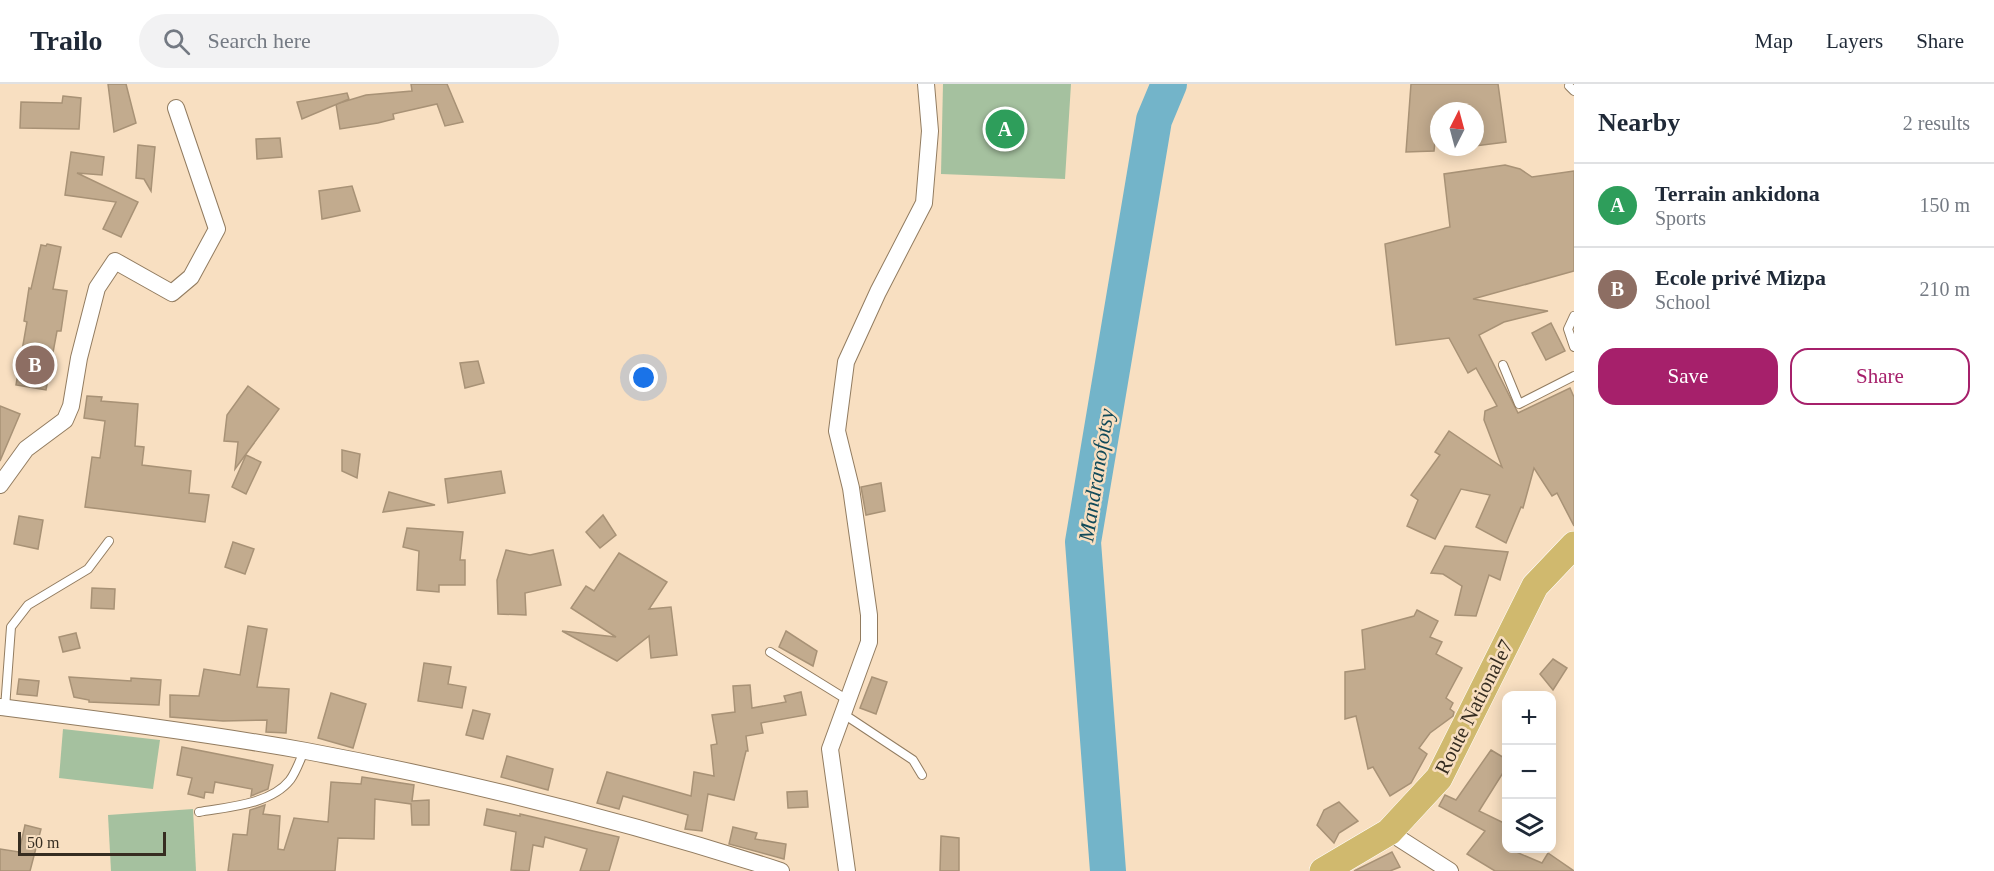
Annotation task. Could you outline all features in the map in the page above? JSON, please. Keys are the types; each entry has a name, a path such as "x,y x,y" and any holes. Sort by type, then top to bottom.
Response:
{"main road":[{"name":"Route Nationale7","path":"1323,871 1389,832 1438,778 1535,586 1574,545"}],"street":[{"path":"847,871 830,749 869,642 869,615 851,488 837,431 846,362 878,292 924,202 930,131 926,84"},
{"path":"0,484 26,449 65,420 71,406 79,358 97,288 115,261 172,293 191,277 218,230 176,108"},
{"path":"3,707 304,751 458,782 695,843 781,871"},
{"path":"1389,832 1450,871"}],"lane":[{"path":"1574,316 1568,329 1574,347"},
{"path":"1503,365 1519,404 1574,376"},
{"path":"3,707 11,627 28,605 88,569 110,541"},
{"path":"770,652 913,760 922,775"},
{"path":"199,812 249,803 279,790 290,780 304,751"}],"green space":[{"path":"943,84 1071,84 1065,179 941,174"},
{"path":"63,729 160,740 153,789 59,778"},
{"path":"193,809 196,871 111,871 108,815"}],"building":[{"path":"108,84 126,84 136,123 114,132"},
{"path":"411,84 447,84 463,122 445,126 437,104 393,114 394,119 340,129 336,104 366,95 412,91"},
{"path":"1411,84 1498,84 1506,142 1484,145 1484,102 1430,102 1430,151 1406,152"},
{"path":"347,93 349,99 302,119 297,102"},
{"path":"63,96 81,98 79,129 20,128 21,102 62,103"},
{"path":"280,138 282,157 257,159 256,139"},
{"path":"138,145 155,147 151,191 144,179 136,178"},
{"path":"71,152 104,157 102,175 77,173 138,202 121,237 103,229 116,202 65,195"},
{"path":"1505,165 1520,169 1532,177 1574,171 1574,271 1473,299 1548,311 1504,322 1479,335 1518,413 1570,388 1574,397 1574,526 1557,493 1552,496 1534,468 1523,508 1521,507 1506,543 1476,527 1490,495 1461,489 1435,539 1407,526 1418,500 1411,495 1440,455 1435,452 1449,431 1502,467 1484,420 1485,411 1497,406 1476,368 1468,373 1449,338 1396,345 1385,244 1450,227 1444,174"},
{"path":"352,186 360,211 322,219 319,191"},
{"path":"47,244 61,247 53,289 67,291 61,331 57,331 46,390 16,385 27,322 24,321 29,288 31,289 41,245 46,246"},
{"path":"1551,323 1565,351 1546,360 1532,333"},
{"path":"478,361 484,383 465,388 460,363"},
{"path":"248,386 279,409 235,469 238,442 224,441 227,415"},
{"path":"87,396 102,397 101,401 138,404 135,446 144,447 142,465 191,471 189,493 209,495 205,522 85,507 92,457 100,458 105,421 84,418"},
{"path":"0,406 20,414 0,461"},
{"path":"342,450 360,454 357,478 342,471"},
{"path":"246,455 261,462 246,494 232,487"},
{"path":"501,471 505,493 448,503 445,479"},
{"path":"881,483 885,511 866,515 861,487"},
{"path":"389,492 435,505 383,512"},
{"path":"603,515 616,535 600,548 586,532"},
{"path":"19,516 43,520 38,549 14,544"},
{"path":"407,528 463,532 460,560 465,560 465,585 439,585 439,592 417,590 419,551 403,547"},
{"path":"233,542 254,549 245,574 225,567"},
{"path":"1445,546 1508,552 1500,580 1489,575 1476,616 1455,615 1462,586 1443,574 1431,573"},
{"path":"506,550 530,555 553,550 561,585 525,593 526,615 498,614 497,580"},
{"path":"619,553 667,582 649,609 671,607 677,655 651,658 649,636 617,661 562,631 616,637 571,608 586,586 594,591"},
{"path":"92,588 115,589 114,609 91,608"},
{"path":"1417,610 1438,621 1430,637 1442,642 1436,654 1462,668 1446,698 1453,703 1450,709 1454,712 1453,716 1430,733 1419,748 1427,754 1411,783 1390,796 1373,767 1368,769 1356,716 1345,719 1345,672 1365,669 1362,630 1414,616"},
{"path":"248,626 267,629 257,687 289,689 286,733 266,732 267,720 223,721 170,717 170,695 199,696 204,669 240,675"},
{"path":"786,631 817,651 813,666 779,647"},
{"path":"76,633 80,648 63,652 59,637"},
{"path":"1553,659 1567,668 1553,690 1540,674"},
{"path":"424,663 451,667 448,684 466,687 462,708 418,701"},
{"path":"69,677 131,681 131,678 161,680 159,705 89,702 89,700 74,697"},
{"path":"872,677 887,682 876,714 860,708"},
{"path":"19,679 39,681 37,696 17,694"},
{"path":"750,685 752,708 786,702 784,696 801,692 806,715 761,723 763,733 746,736 748,751 746,751 734,800 708,794 702,831 685,829 688,815 623,796 619,809 597,803 607,772 691,796 694,772 714,776 711,745 717,744 712,715 735,712 733,686"},
{"path":"331,693 366,704 353,748 318,738"},
{"path":"473,710 490,714 483,739 466,735"},
{"path":"182,747 273,765 268,789 251,796 252,789 215,782 213,793 205,792 204,798 188,794 192,778 177,775"},
{"path":"1491,750 1502,757 1502,774 1479,811 1502,822 1502,853 1518,853 1542,863 1548,853 1574,871 1495,871 1467,854 1485,831 1439,806 1445,795 1456,800"},
{"path":"507,756 553,769 548,790 501,777"},
{"path":"362,777 414,785 412,801 429,800 429,825 412,825 411,804 375,799 374,839 338,838 335,871 228,871 233,834 247,835 250,810 265,805 263,814 280,816 278,849 284,850 294,818 328,822 331,782 361,784"},
{"path":"807,791 808,807 788,808 787,792"},
{"path":"1339,802 1358,821 1339,833 1334,843 1317,825 1324,810"},
{"path":"487,809 520,816 520,814 619,837 609,871 580,871 587,849 545,837 543,847 533,845 529,871 511,870 516,832 484,825"},
{"path":"25,825 41,829 30,871 0,871 0,849 19,852"},
{"path":"733,827 757,833 755,839 786,844 784,859 729,844"},
{"path":"941,836 959,838 959,871 940,871"},
{"path":"1392,852 1400,867 1390,871 1354,871"}],"waterway":[{"name":"Mandranofotsy","path":"1108,871 1083,542 1154,120 1169,84"}],"place":[{"name":"Terrain ankidona","path":"1005,129"},
{"name":"Ecole privé Mizpa","path":"35,365"}]}
